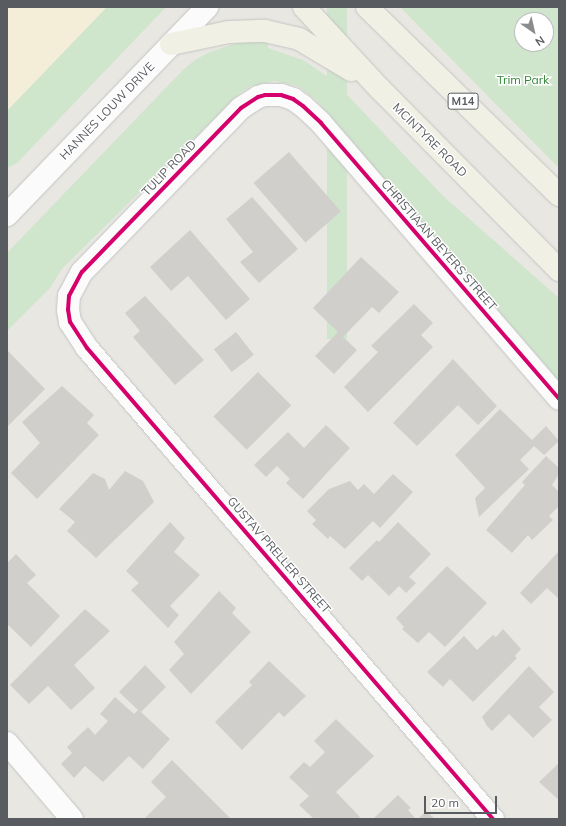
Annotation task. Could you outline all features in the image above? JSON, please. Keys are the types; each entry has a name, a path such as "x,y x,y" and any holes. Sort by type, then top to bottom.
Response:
{"main road":[{"name":"MCINTYRE ROAD","path":"304,7 380,89 559,270"},
{"name":"M14","path":"366,7 559,195"},
{"path":"171,44 229,32 254,30 286,34 317,48 380,89"}],"street":[{"name":"HANNES LOUW DRIVE","path":"7,215 207,7"},
{"name":"TULIP ROAD","path":"69,296 75,282 82,272 246,103 258,97 273,94 293,99 303,106"},
{"name":"CHRISTIAAN BEYERS STREET","path":"303,106 321,123 559,399"},
{"name":"GUSTAV PRELLER STREET","path":"69,296 68,310 70,322 87,348 493,819"},
{"path":"7,743 72,819"}],"shaded area":[{"path":"7,7 107,7 7,111"}],"green space":[{"path":"107,7 166,7 17,163 7,168 7,111"},
{"path":"327,7 347,7 347,339 327,339"},
{"name":"Trim Park","path":"400,7 559,7 559,168"},
{"path":"240,42 268,42 268,48 303,60 334,81 442,195 559,298 559,381 316,100 298,86 275,81 251,86 240,93 61,270 50,288 7,331 7,253 182,71 195,60 210,52"}],"building":[{"path":"289,152 341,212 305,242 254,183"},
{"path":"252,197 298,249 259,283 240,262 253,252 226,219"},
{"path":"190,230 250,299 226,320 188,276 171,291 150,267"},
{"path":"361,257 399,292 379,313 372,307 343,337 357,350 334,374 315,356 338,332 313,308"},
{"path":"145,296 204,360 175,385 133,337 140,331 125,313"},
{"path":"414,304 433,323 421,335 433,347 368,412 344,387 378,352 371,346"},
{"path":"236,332 254,355 232,372 214,349"},
{"path":"7,350 45,389 7,427"},
{"path":"453,359 497,406 478,425 458,405 417,446 393,423"},
{"path":"258,372 291,405 247,450 213,417"},
{"path":"62,386 94,415 87,423 99,435 37,499 11,473 40,443 22,422"},
{"path":"500,409 532,440 546,426 559,441 544,455 534,446 520,460 529,469 479,517 475,498 485,488 455,455"},
{"path":"326,425 350,448 303,499 286,483 290,479 277,466 266,477 254,465 288,432 304,448"},
{"path":"546,456 559,468 559,474 552,485 559,492 559,506 549,516 553,520 532,540 528,535 512,553 486,530 525,485 522,482"},
{"path":"125,471 143,481 154,502 96,558 67,531 75,522 59,509 93,473 105,479 109,490"},
{"path":"393,474 413,492 380,528 373,521 345,549 330,536 328,539 312,524 316,520 307,511 329,489 350,481 358,490 364,484 374,494"},
{"path":"170,522 185,538 174,552 200,575 170,606 179,615 168,628 131,590 139,583 126,571"},
{"path":"398,522 431,554 409,577 416,583 406,593 399,586 389,596 368,575 362,581 349,568 377,540 379,542"},
{"path":"559,551 559,599 547,588 531,604 520,593"},
{"path":"16,554 36,575 27,583 60,616 31,647 7,624 7,563"},
{"path":"447,566 487,603 445,647 429,632 418,643 402,629 404,627 396,618"},
{"path":"219,591 236,608 232,613 251,632 191,694 169,670 184,654 174,642"},
{"path":"85,609 110,631 74,665 95,688 71,710 48,686 29,704 10,685"},
{"path":"503,629 521,649 515,656 517,658 473,702 450,679 443,687 427,672 464,636 477,650 493,635 496,637"},
{"path":"269,661 306,696 284,717 279,712 242,750 215,722 252,685 249,682"},
{"path":"145,665 166,687 141,712 170,739 143,769 129,756 103,782 85,766 74,778 61,764 72,753 67,747 88,727 95,735 108,721 100,714 115,697 134,714 138,710 119,692"},
{"path":"529,666 554,692 539,707 552,720 533,738 509,714 492,731 482,717"},
{"path":"336,719 374,756 336,792 360,817 358,819 314,819 299,805 309,796 289,777 304,762 310,767 325,752 314,741"},
{"path":"172,760 231,819 144,819 166,797 151,782"},
{"path":"559,763 559,800 539,782"},
{"path":"398,795 411,808 408,810 416,819 373,819"},
{"path":"426,811 435,819 418,819"}],"cycle path":[{"path":"493,819 87,348 70,322 68,310 69,296 82,272 241,108 258,97 265,95 281,95 293,99 321,123 559,399"}]}
